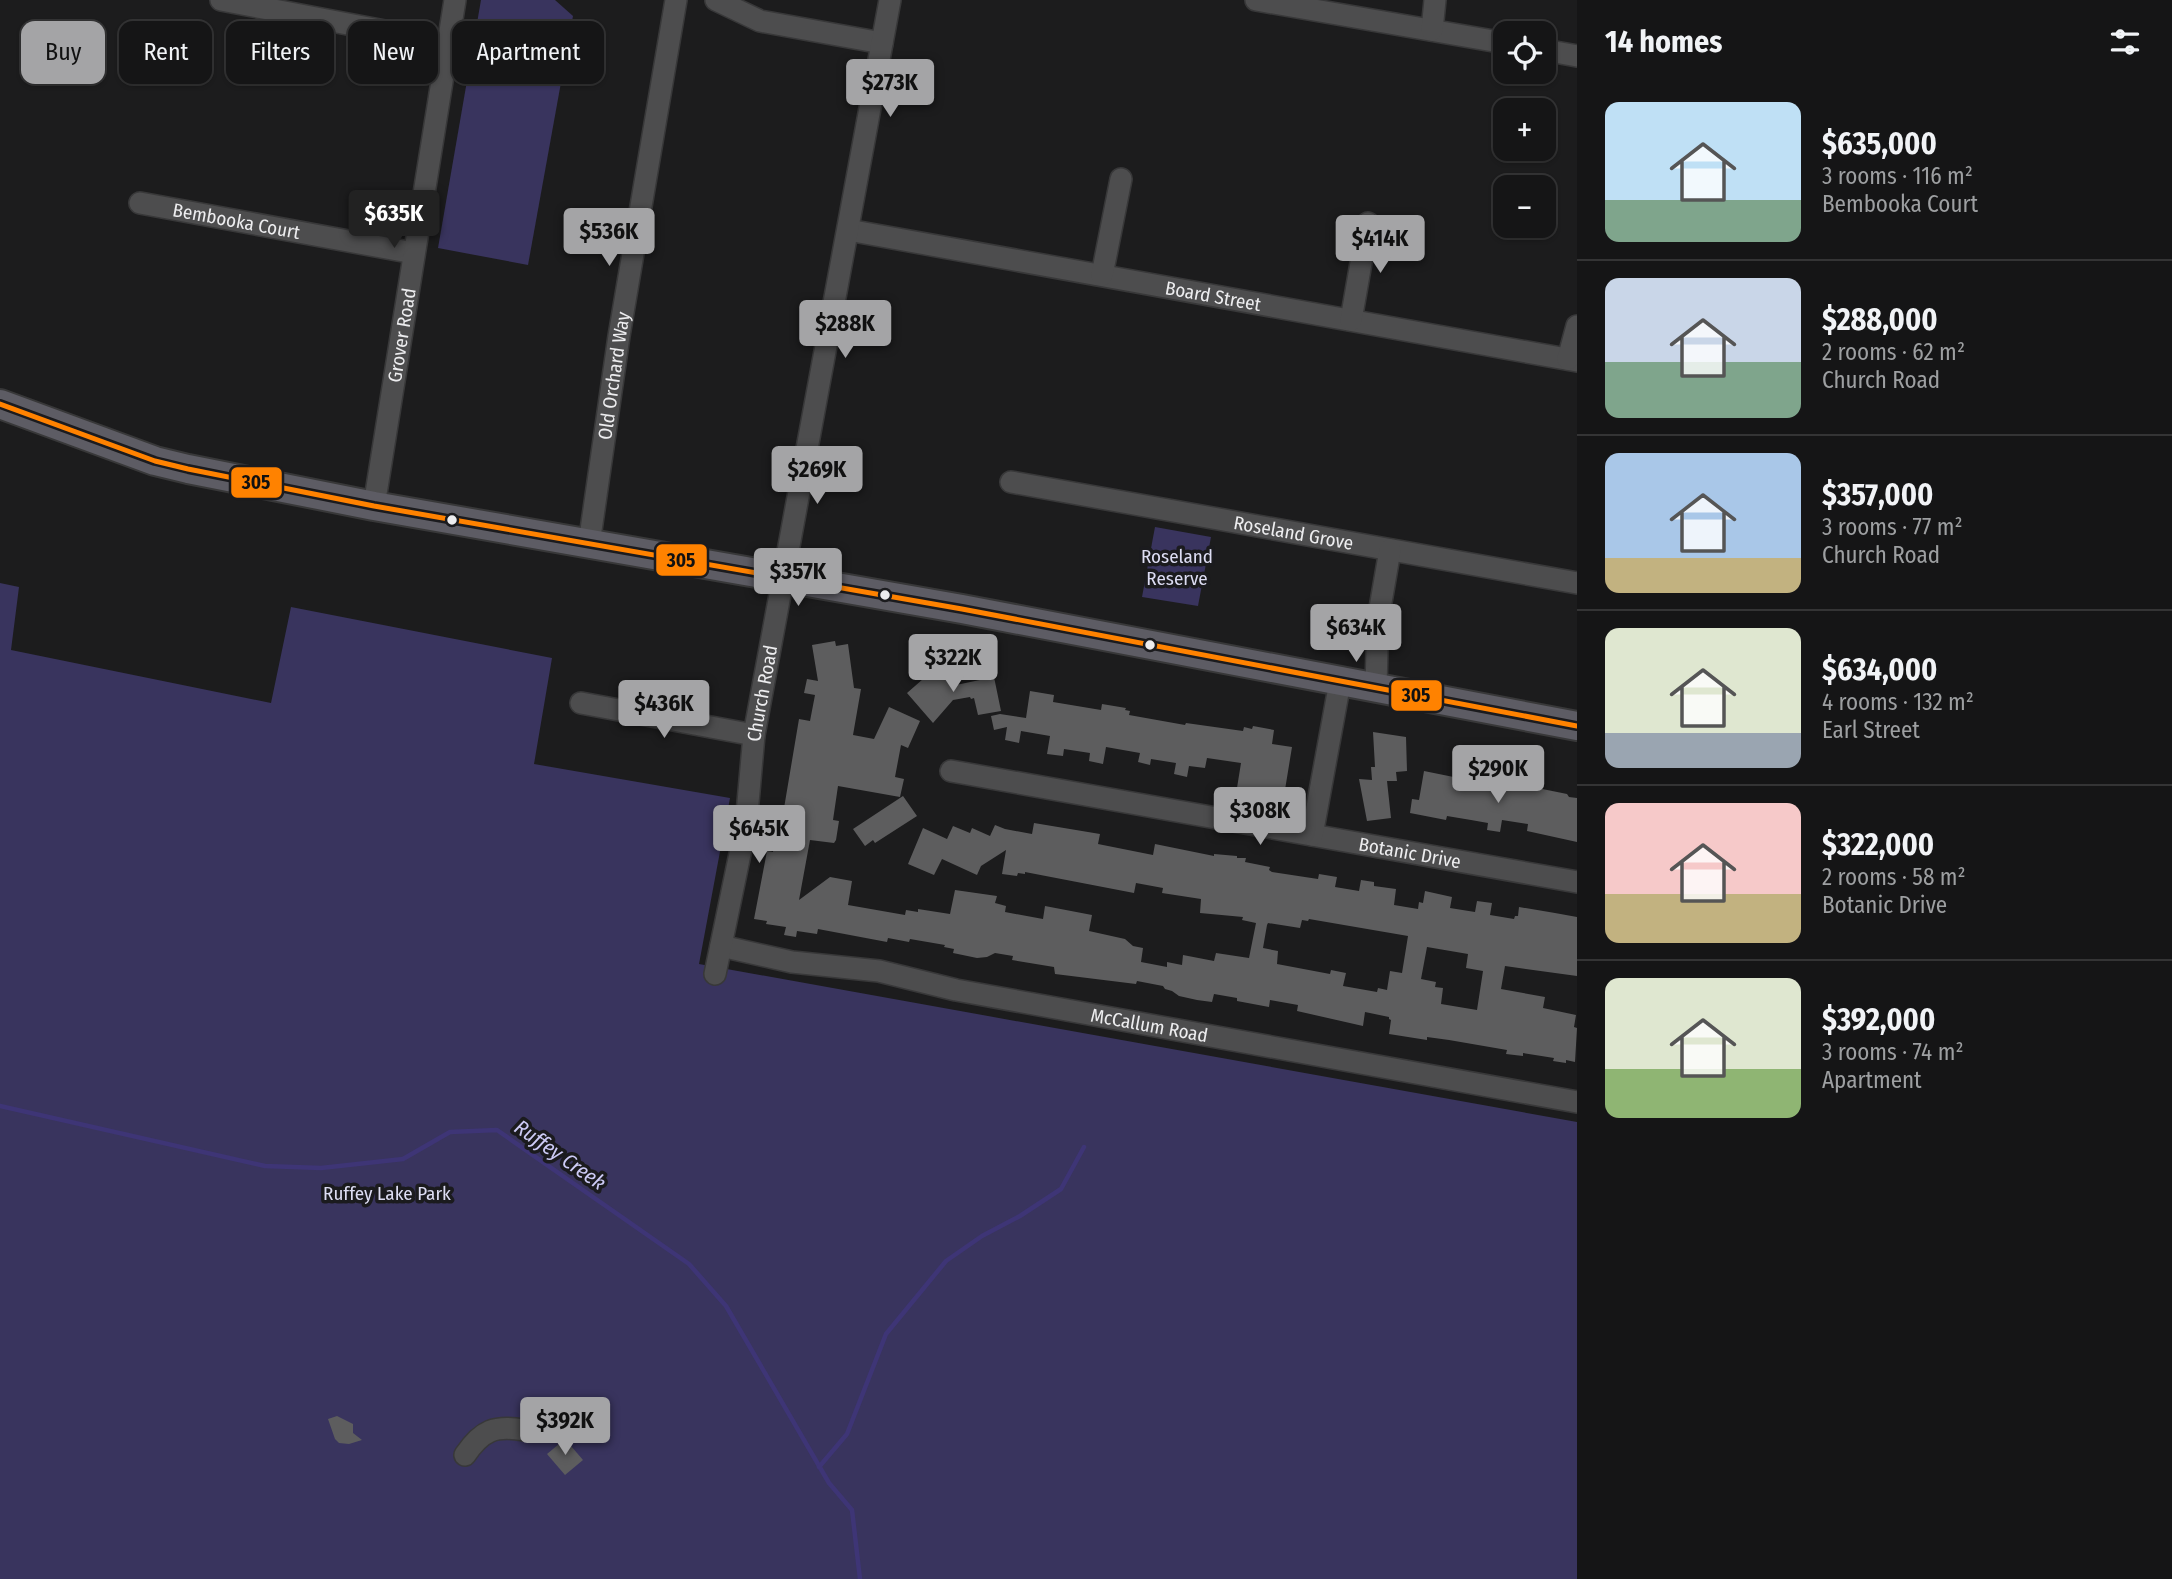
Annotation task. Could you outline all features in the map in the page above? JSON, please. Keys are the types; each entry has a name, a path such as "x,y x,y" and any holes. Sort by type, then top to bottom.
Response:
{"main road":[{"path":"0,404 155,461 374,506 990,614 1577,726"}],"street":[{"path":"221,0 448,43"},
{"name":"Grover Road","path":"374,506 455,0"},
{"name":"Old Orchard Way","path":"589,544 619,336 676,0"},
{"path":"716,0 760,21 882,44"},
{"name":"Church Road","path":"715,974 746,825 754,735 890,0"},
{"path":"1256,0 1493,41"},
{"path":"1426,29 1428,0"},
{"path":"1426,29 1435,0"},
{"path":"1556,52 1577,56"},
{"path":"1102,275 1121,179"},
{"name":"Bembooka Court","path":"140,203 414,253"},
{"path":"1351,320 1368,223"},
{"name":"Board Street","path":"848,230 1573,360"},
{"path":"1573,360 1577,326"},
{"name":"Roseland Grove","path":"1011,482 1577,583"},
{"path":"1312,835 1368,647 1375,637 1390,550"},
{"path":"581,703 754,735"},
{"name":"Botanic Drive","path":"951,771 1577,882"},
{"name":"McCallum Road","path":"721,946 792,962 879,971 956,989 1577,1102"},
{"path":"465,1455 474,1442 492,1429 524,1430"}],"green space":[{"path":"481,0 555,0 573,16 572,21 477,21"},
{"path":"466,84 561,84 528,265 438,248"},
{"name":"Roseland Reserve","path":"1155,527 1211,537 1198,606 1142,597"},
{"name":"Ruffey Lake Park","path":"0,583 19,587 11,650 271,703 291,607 552,658 534,764 730,798 699,964 1577,1122 1577,1579 0,1579"}],"building":[{"path":"835,641 836,646 848,644 854,688 861,689 853,735 874,739 889,707 920,721 908,748 901,745 895,777 904,779 900,797 838,786 833,820 839,821 836,840 834,843 810,840 799,900 830,877 852,881 848,905 905,915 906,910 918,912 918,909 950,914 955,890 997,896 995,903 1006,906 1005,912 1043,919 1045,906 1092,915 1089,931 1125,939 1133,946 1143,948 1141,962 1167,967 1167,962 1182,965 1183,955 1214,961 1216,953 1249,958 1256,923 1242,920 1243,917 1200,913 1201,899 1162,893 1163,888 1136,883 1134,893 1025,872 1018,873 1017,876 1002,874 1006,850 981,866 977,875 942,859 934,875 908,864 923,828 947,839 953,826 970,833 972,828 990,836 995,825 1032,834 1034,823 1100,834 1098,844 1153,855 1155,844 1214,856 1246,858 1245,862 1270,867 1272,872 1318,879 1319,874 1337,877 1335,887 1359,891 1361,880 1374,882 1374,886 1396,889 1394,905 1418,909 1419,902 1423,903 1425,891 1452,897 1450,908 1475,912 1477,901 1492,903 1490,915 1514,919 1518,916 1519,907 1577,917 1577,976 1505,966 1501,989 1545,997 1543,1008 1576,1015 1575,1062 1553,1061 1554,1058 1523,1053 1523,1056 1506,1054 1507,1050 1449,1040 1427,1037 1427,1040 1389,1034 1389,1017 1365,1012 1363,1026 1297,1011 1298,1005 1270,1000 1269,1007 1214,994 1212,1002 1197,1000 1179,996 1163,986 1055,974 1054,967 1012,960 1013,956 995,953 977,958 953,953 954,949 944,947 945,945 910,939 909,942 888,938 887,942 818,929 817,934 797,931 796,937 784,935 786,927 754,919 767,851 773,852 777,825 781,826 799,719 810,721 815,695 804,693 807,679 818,681 812,645","holes":["1302,920 1408,936 1402,973 1390,971 1387,990 1378,988 1377,992 1343,986 1346,973 1331,970 1330,974 1277,964 1278,951 1263,948 1268,923 1300,928","1427,947 1468,954 1466,968 1483,971 1477,1010 1441,1004 1443,988 1435,987 1436,982 1421,979"]},
{"path":"939,665 956,685 994,677 1001,711 978,715 974,698 953,700 933,723 907,693"},
{"path":"1030,691 1054,695 1053,702 1101,710 1102,704 1126,708 1125,710 1130,711 1129,715 1185,725 1243,731 1244,727 1252,729 1253,726 1274,730 1272,744 1292,747 1283,802 1236,794 1241,763 1207,758 1205,768 1189,766 1187,777 1174,774 1176,763 1151,759 1150,765 1138,762 1140,753 1106,747 1103,764 1089,761 1090,753 1064,749 1063,756 1047,754 1050,736 1021,731 1019,743 1005,740 1007,727 994,730 991,716 1000,714 1026,718"},
{"path":"1373,732 1406,737 1407,771 1396,772 1397,781 1387,781 1391,818 1367,821 1359,779 1372,780 1371,767 1375,767"},
{"path":"1424,771 1498,786 1499,780 1577,798 1577,842 1527,831 1528,824 1502,820 1500,832 1487,830 1488,823 1447,816 1446,820 1410,813 1412,799 1419,800"},
{"path":"903,796 917,816 875,843 873,840 865,846 853,829"},
{"path":"337,1416 353,1424 353,1433 362,1440 349,1444 339,1443 328,1419"},
{"path":"565,1439 583,1460 565,1475 547,1454"}],"waterway":[{"name":"Ruffey Creek","path":"0,1106 265,1166 321,1168 403,1159 450,1132 497,1130 689,1264 726,1306 829,1483 852,1510 860,1579"},
{"path":"819,1467 847,1434 886,1334 946,1261 1061,1189 1084,1147"}],"transit line":[{"name":"305","path":"0,404 155,461 188,469 374,506 962,609 1577,726"}]}
